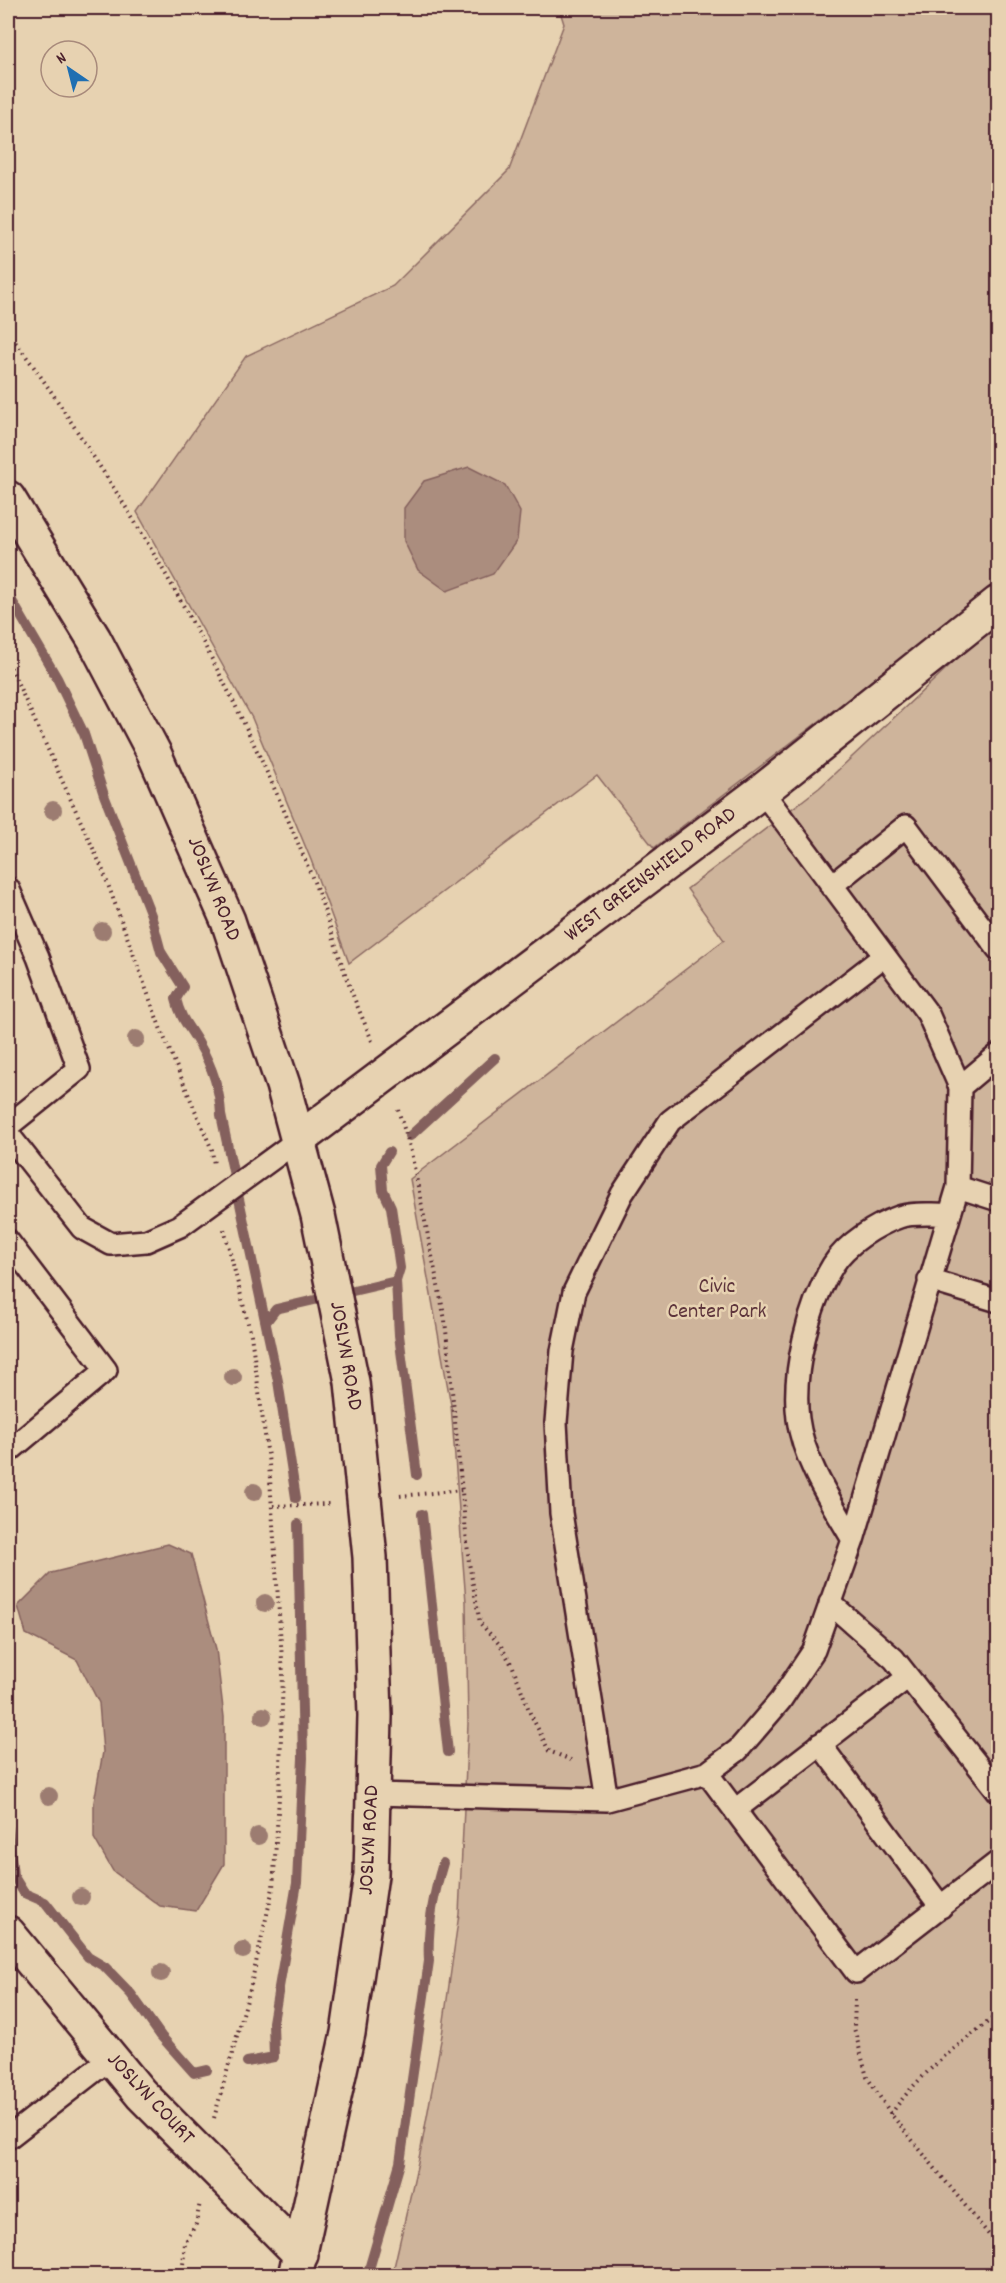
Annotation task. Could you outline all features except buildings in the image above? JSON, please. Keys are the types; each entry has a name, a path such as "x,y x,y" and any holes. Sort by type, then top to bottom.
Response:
{"street":[{"name":"JOSLYN ROAD","path":"8,498 94,639 154,753 228,921 283,1085 298,1140 318,1215 352,1382 370,1557 375,1716 371,1875 348,2033 298,2265"},
{"name":"WEST GREENSHIELD ROAD","path":"298,1140 762,790 999,603"},
{"name":"JOSLYN COURT","path":"8,1933 141,2094 207,2158 298,2265"}],"lane":[{"path":"374,1794 607,1800 707,1773 738,1750 780,1701 814,1650 853,1540 958,1187 960,1087 928,1014 762,790"},
{"path":"831,886 906,826 999,949"},
{"path":"8,888 39,957 79,1069 8,1126"},
{"path":"607,1800 560,1491 556,1422 562,1351 574,1292 622,1194 670,1121 884,956"},
{"path":"960,1087 999,1055"},
{"path":"8,1134 82,1228 111,1244 146,1241 180,1226 298,1140"},
{"path":"958,1187 999,1200"},
{"path":"853,1540 813,1465 798,1420 798,1385 805,1335 818,1295 834,1263 861,1237 900,1217 949,1214"},
{"path":"8,1241 106,1370 8,1452"},
{"path":"929,1280 999,1301"},
{"path":"830,1603 894,1659 999,1791"},
{"path":"735,1810 908,1677"},
{"path":"820,1744 941,1906"},
{"path":"707,1773 856,1972 999,1862"},
{"path":"8,2138 111,2058"}],"path":[{"path":"8,333 67,415 120,497 194,625 253,741 317,889 349,985 410,1147 437,1276 458,1436 469,1563 480,1623 501,1646 513,1667 530,1713 549,1751 562,1758 601,1761"},
{"path":"8,662 102,868 161,1030 212,1150 229,1254 251,1335 273,1506 283,1674 273,1888 250,1989 219,2094 196,2224 185,2243 182,2276"},
{"path":"856,1972 854,2028 867,2077 891,2114 999,2246"},
{"path":"891,2114 908,2089 928,2069 999,2014"}],"green space":[{"path":"559,8 998,8 998,584 654,848 597,775 349,963 311,860 252,718 137,512 246,356 393,286 509,170 564,24"},
{"name":"Civic Center Park","path":"998,620 998,2275 392,2276 421,2149 442,2035 459,1914 468,1724 466,1602 451,1405 410,1179 724,940 687,889 819,788"}],"shaded area":[{"path":"469,467 505,485 520,512 517,540 493,574 447,591 418,570 404,541 404,508 424,481"},
{"path":"168,1544 191,1554 216,1649 224,1717 224,1864 196,1911 160,1906 113,1871 94,1838 94,1802 103,1752 99,1703 77,1660 26,1634 18,1606 51,1573"}],"waterway":[{"path":"8,594 57,678 84,734 104,795 151,915 161,952 183,987 176,999 180,1012 204,1052 214,1078 278,1381 296,1498"},
{"path":"410,1136 495,1058"},
{"path":"389,1152 381,1165 383,1190 391,1207 400,1268 396,1281 399,1335 417,1475"},
{"path":"266,1322 276,1309 396,1281"},
{"path":"422,1514 448,1752"},
{"path":"247,2062 274,2057 273,2022 297,1883 303,1758 298,1524"},
{"path":"8,1829 13,1875 24,1893 45,1902 88,1957 105,1967 131,1994 161,2036 194,2073 207,2070"},
{"path":"367,2276 400,2163 429,1961 432,1912 443,1863"}]}
